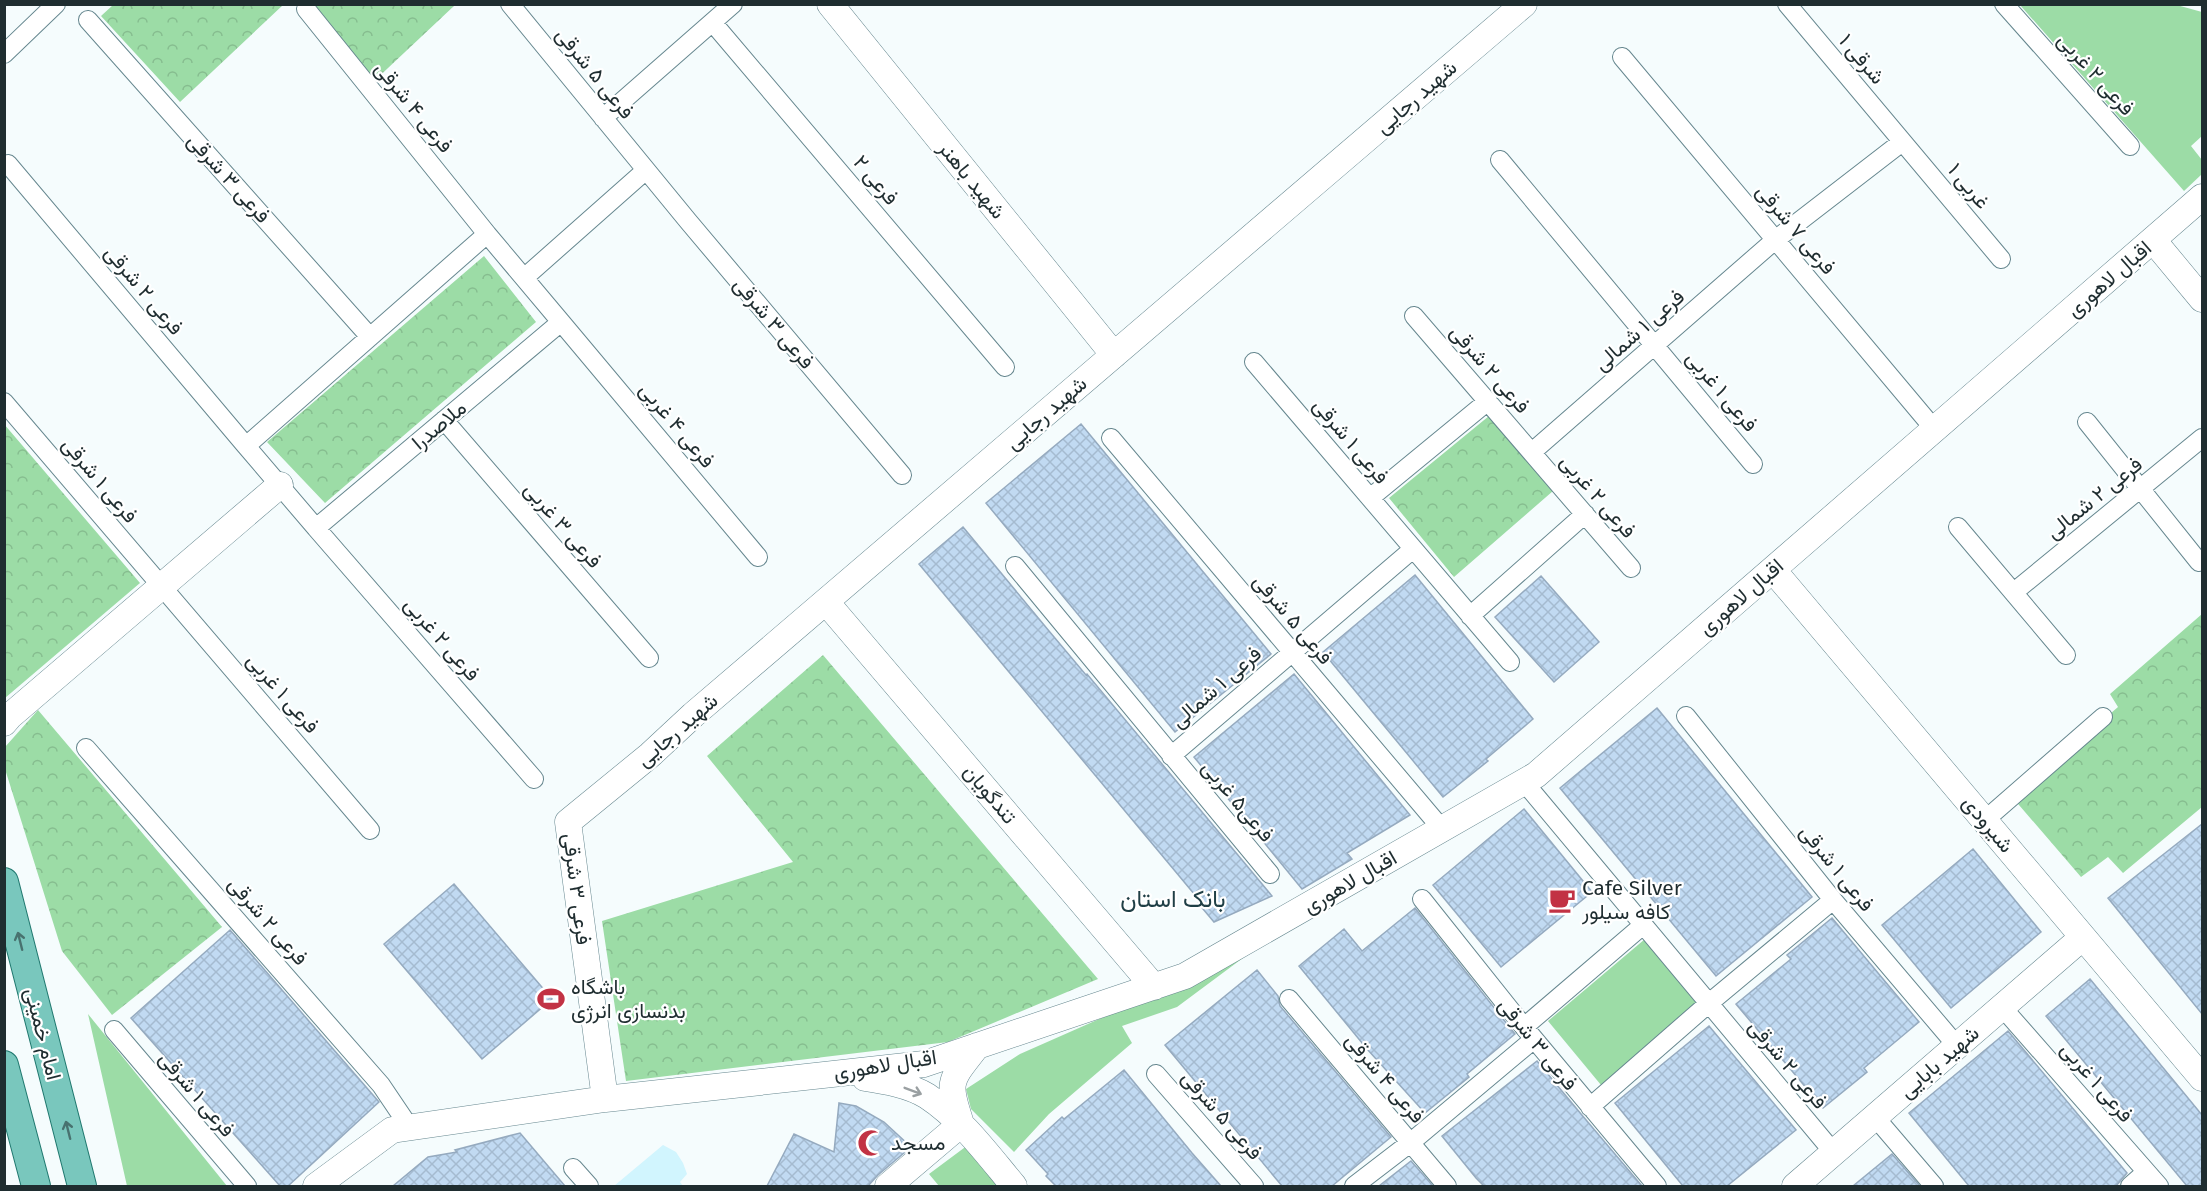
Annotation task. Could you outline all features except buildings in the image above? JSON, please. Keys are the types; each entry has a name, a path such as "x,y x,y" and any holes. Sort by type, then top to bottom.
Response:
{"main road":[{"name":"امام خمینی","path":"4,882 82,1186"},
{"path":"4,1065 36,1186"}],"street":[{"path":"4,54 56,4"},
{"name":"فرعی ۵ شرقی","path":"510,4 646,170"},
{"path":"603,118 733,4"},
{"name":"شهید باهنر","path":"830,4 1114,355"},
{"name":"شهید رجایی","path":"568,822 650,755 1524,4"},
{"name":"۱ شرقی","path":"1786,4 1902,142"},
{"name":"فرعی ۲ غربی","path":"2004,4 2130,146"},
{"name":"فرعی ۴ شرقی","path":"306,9 487,234"},
{"name":"فرعی ۳ شرقی","path":"88,20 370,337"},
{"name":"فرعی ۲","path":"713,22 1005,368"},
{"name":"فرعی ۷ شرقی","path":"1622,57 1935,430"},
{"name":"فرعی ۱ شمالی","path":"1532,452 1776,240 1902,142"},
{"name":"۱ غربی","path":"1902,142 2001,259"},
{"path":"1500,160 1655,346"},
{"name":"فرعی ۲ شرقی","path":"8,164 246,446"},
{"path":"524,278 646,170"},
{"name":"فرعی ۳ شرقی","path":"646,170 902,476"},
{"name":"اقبال لاهوری","path":"316,1186 392,1130 605,1099 924,1064 1185,976 1536,776 2202,197"},
{"path":"316,528 246,446 487,234 561,322"},
{"path":"2153,240 2202,299"},
{"name":"فرعی ۲ شرقی","path":"1414,316 1532,452"},
{"name":"ملاصدرا","path":"316,528 561,322"},
{"name":"فرعی ۴ غربی","path":"561,322 758,557"},
{"name":"فرعی ۱ غربی","path":"1655,346 1753,464"},
{"name":"فرعی ۱ شرقی","path":"1254,362 1413,549"},
{"path":"1370,498 1488,401"},
{"name":"فرعی ۱ شرقی","path":"4,402 162,586"},
{"name":"فرعی ۳ غربی","path":"444,420 649,658"},
{"path":"2087,422 2199,562"},
{"name":"فرعی ۵ شرقی","path":"1111,438 1442,829"},
{"name":"فرعی ۲ شمالی","path":"2014,592 2202,438"},
{"name":"فرعی ۲ غربی","path":"1532,452 1631,568"},
{"path":"6,718 280,485"},
{"path":"1470,616 1585,514"},
{"path":"1958,527 2066,655"},
{"name":"فرعی ۲ غربی","path":"316,528 534,779"},
{"path":"1413,549 1510,662"},
{"name":"فرعی ۱ شمالی","path":"1170,756 1413,549"},
{"path":"1015,566 1170,756"},
{"name":"شیرودی","path":"1773,570 2202,1078"},
{"name":"فرعی ۱ غربی","path":"162,586 370,830"},
{"name":"تندگویان","path":"826,602 1154,987"},
{"name":"فرعی ۱ شرقی","path":"1686,716 1833,900 1957,1046"},
{"path":"1985,820 2103,717"},
{"name":"فرعی ۲ شرقی","path":"86,748 381,1085 410,1128"},
{"name":"فرعی۵ غربی","path":"1170,756 1270,874"},
{"name":"فرعی ۲ شرقی","path":"1524,782 1834,1153"},
{"name":"فرعی ۳ شرقی","path":"568,822 605,1099"},
{"name":"فرعی ۳ شرقی","path":"1422,899 1529,1033 1657,1186"},
{"path":"1590,1107 1708,1004 1833,900"},
{"path":"1354,1186 1410,1143 1642,926"},
{"name":"شهید بابایی","path":"1795,1186 2083,937"},
{"name":"فرعی ۴ شرقی","path":"1289,999 1447,1186"},
{"name":"فرعی ۱ غربی","path":"2002,1007 2159,1186"},
{"name":"فرعی ۱ شرقی","path":"114,1030 247,1186"},
{"path":"961,1124 951,1094 954,1075 977,1046"},
{"path":"836,1073 889,1081 926,1095 961,1124 1014,1186"},
{"name":"فرعی ۵ شرقی","path":"1156,1074 1254,1186"},
{"path":"1875,1118 1934,1186"},
{"path":"888,1186 961,1124"},
{"path":"573,1168 589,1186"},
{"path":"2130,1186 2146,1172"}],"shaded area":[{"path":"663,1145 676,1152 683,1163 687,1174 680,1182 683,1186 614,1186"}],"green space":[{"path":"2173,4 2202,12 2202,136 2191,146 2202,160 2202,174 2184,191 2020,5"},
{"path":"113,5 283,5 180,102 101,16"},
{"path":"302,5 455,5 371,84"},
{"path":"484,256 536,322 325,503 267,442"},
{"path":"1489,416 1553,491 1454,577 1389,498"},
{"path":"4,424 140,583 5,698 4,698"},
{"path":"2202,614 2202,807 2123,873 2108,857 2081,877 2013,798 2118,707 2110,694"},
{"path":"823,655 1098,979 948,1042 626,1081 602,921 793,862 707,756"},
{"path":"38,710 222,927 112,1015 62,951 5,769 5,747"},
{"path":"1645,939 1699,1004 1601,1085 1548,1021"},
{"path":"1251,952 1177,1007 1122,1026 1132,1043 1049,1114 1014,1152 971,1109 966,1089 1020,1054"},
{"path":"88,1014 227,1186 127,1186"},
{"path":"968,1145 1003,1186 939,1186 929,1174"}],"place":[{"name":"Cafe Silver کافه سیلور","path":"1562,900"},
{"name":"باشگاه بدنسازی انرژی","path":"551,999"},
{"name":"مسجد","path":"871,1143"}],"district":[{"name":"بانک استان","path":"1173,899"}]}
